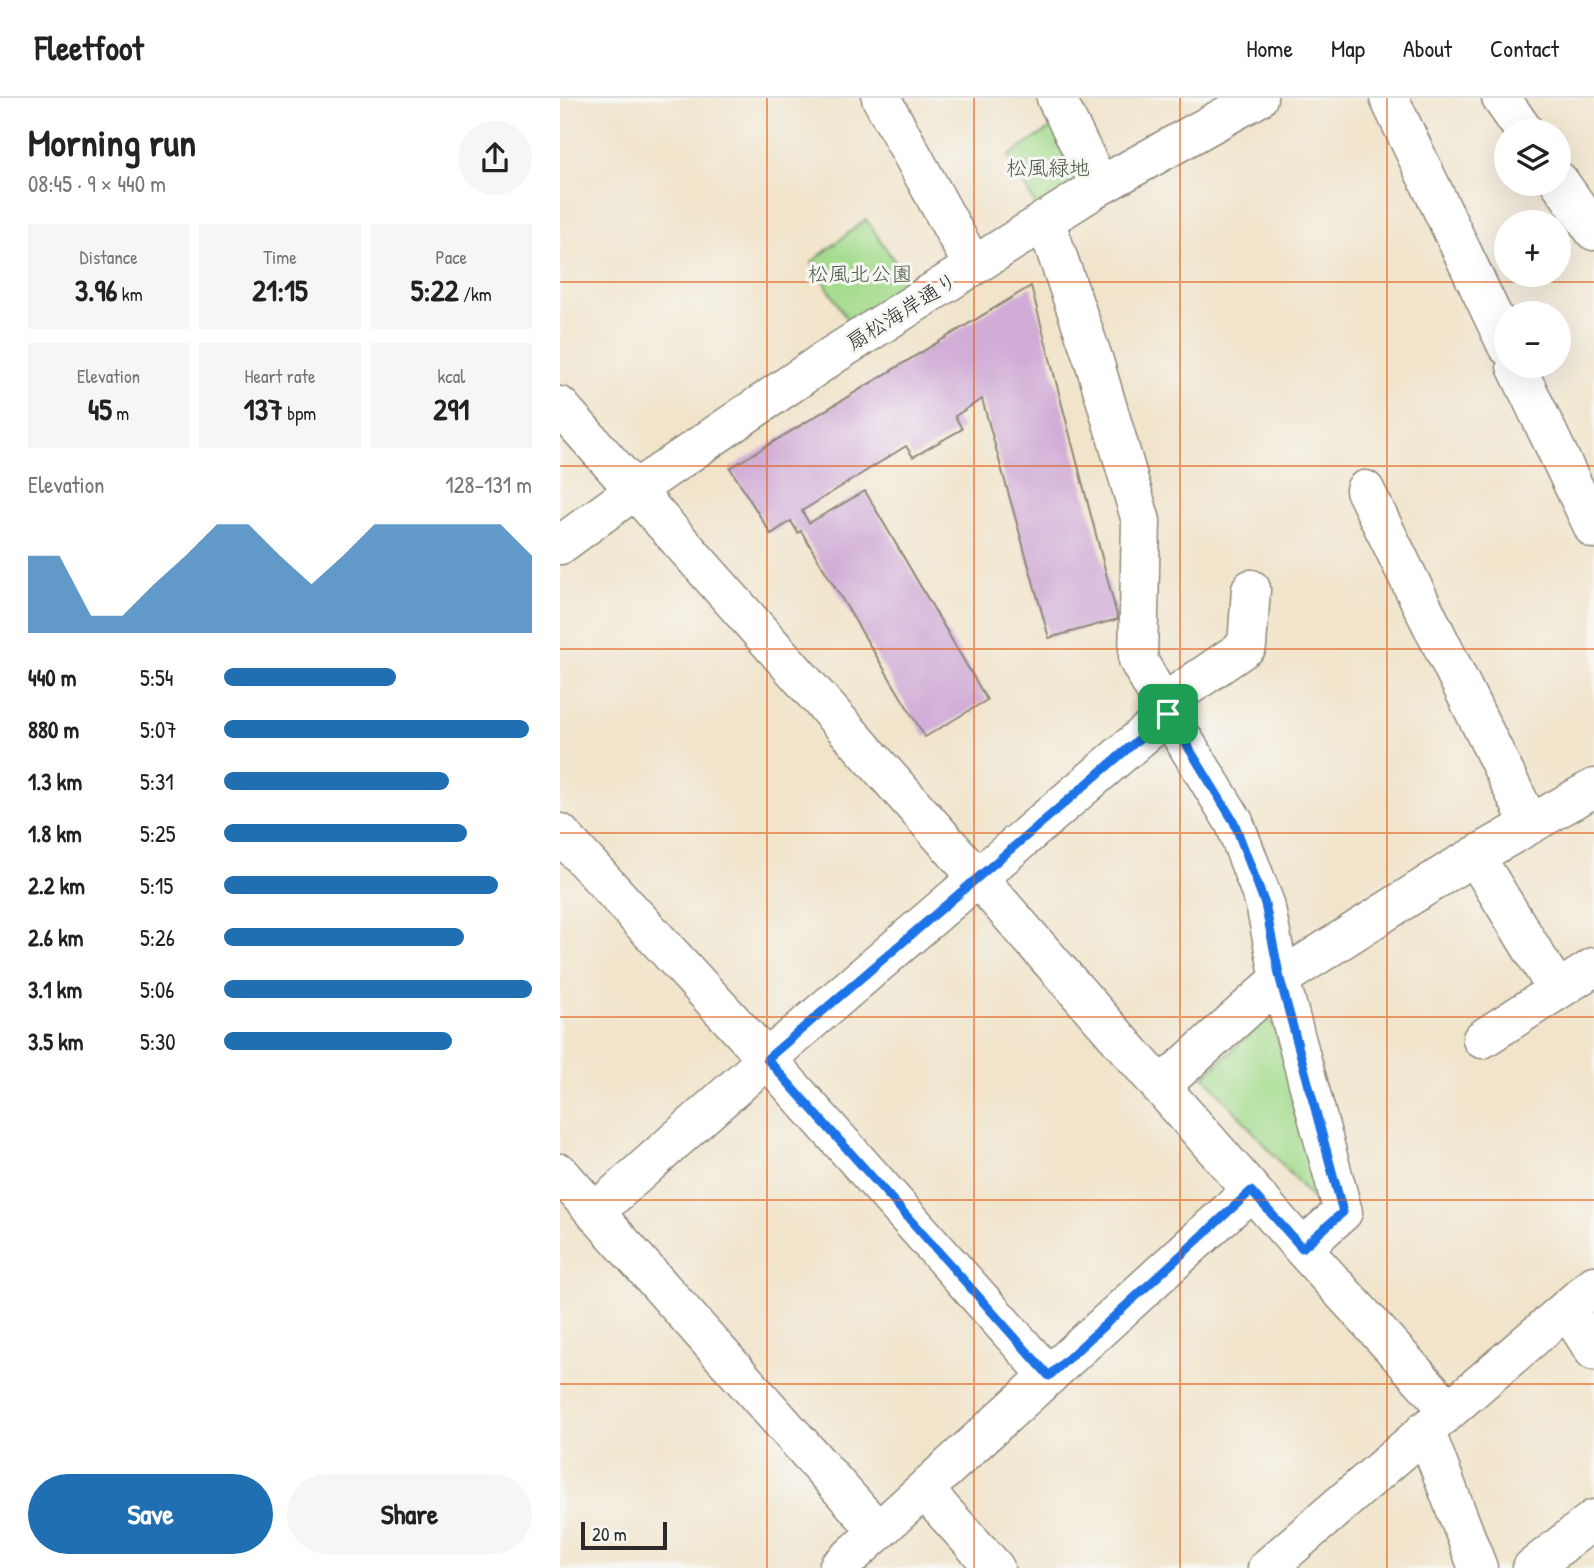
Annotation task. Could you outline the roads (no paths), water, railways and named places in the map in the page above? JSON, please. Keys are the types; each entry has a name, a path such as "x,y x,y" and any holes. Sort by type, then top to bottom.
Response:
{"street":[{"path":"881,98 973,266"},
{"path":"1056,98 1100,186"},
{"name":"扇松海岸通り","path":"560,545 635,490 832,355 1100,186 1258,98"},
{"path":"1389,98 1494,319"},
{"path":"1501,98 1516,119"},
{"path":"1570,196 1594,231"},
{"path":"1045,220 1094,361 1141,521 1139,660 1234,822 1265,904 1280,979 1343,1212 1302,1248"},
{"path":"1522,378 1594,529"},
{"path":"560,406 1302,1248 1437,1420 1478,1568"},
{"path":"1365,490 1530,824"},
{"path":"595,1212 767,1059 978,878 1166,709 1247,646 1251,589"},
{"path":"1160,1087 1280,979 1463,863 1530,824 1591,795"},
{"path":"560,833 767,1059 1049,1376"},
{"path":"1463,863 1557,990"},
{"path":"1482,1039 1594,967"},
{"path":"560,1173 878,1531"},
{"path":"838,1568 1251,1191"},
{"path":"1267,1568 1581,1297 1594,1351"},
{"path":"924,1490 995,1568"},
{"path":"1532,1568 1594,1520"}],"park label":[{"name":"松風緑地","path":"1048,167"},
{"name":"松風北公園","path":"860,273"}]}
